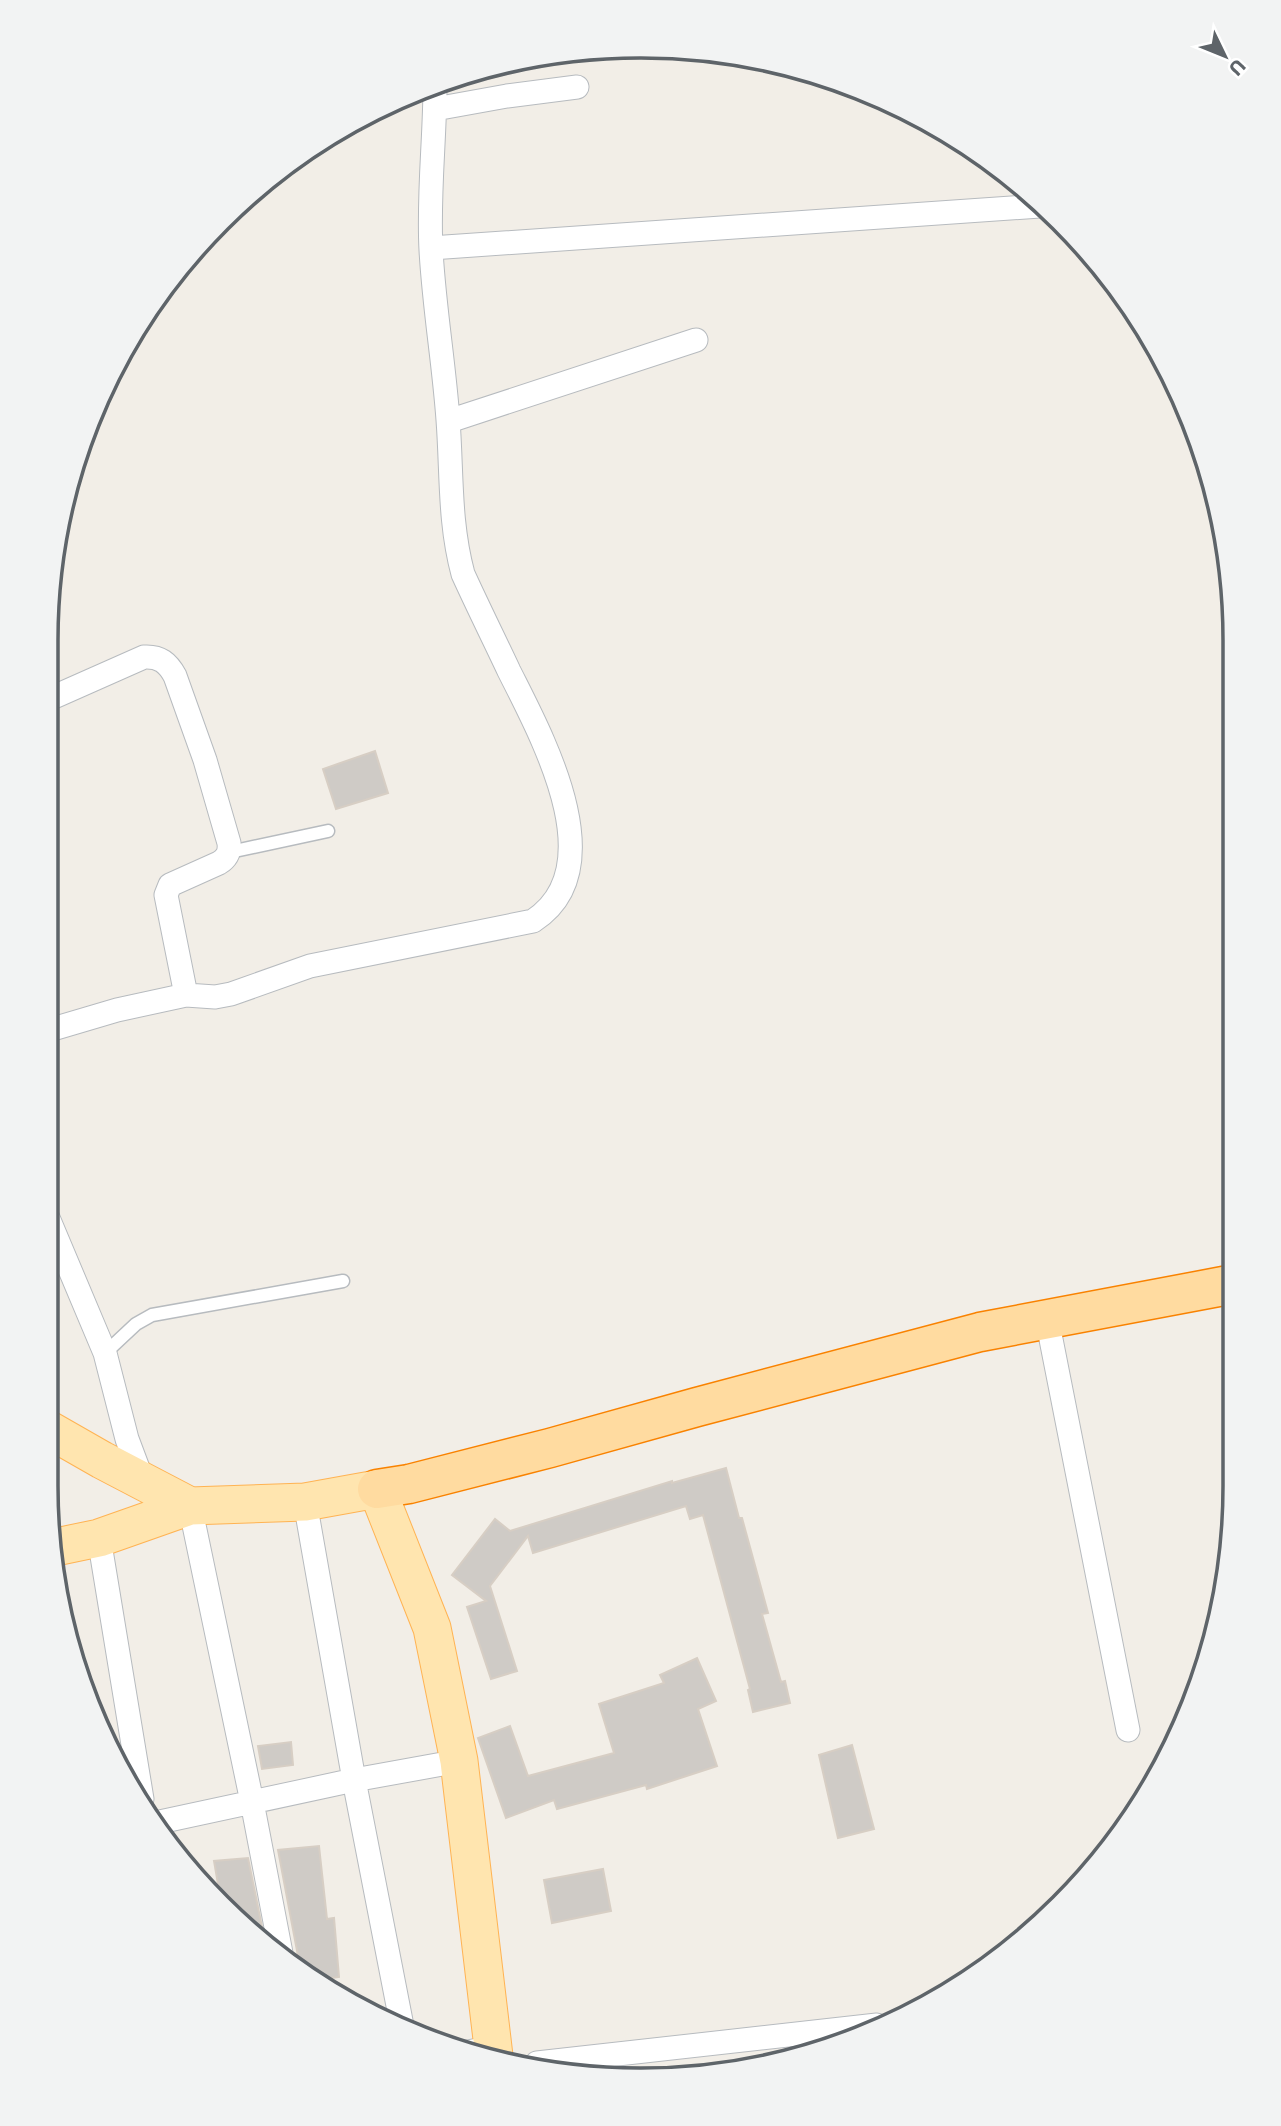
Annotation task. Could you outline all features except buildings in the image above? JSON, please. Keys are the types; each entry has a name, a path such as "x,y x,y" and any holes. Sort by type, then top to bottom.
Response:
{"highway":[{"path":"377,1489 409,1484 550,1448 697,1406 980,1332 1223,1286"}],"main road":[{"path":"58,1434 190,1506"},
{"path":"99,1538 117,1521 122,1511 122,1494 102,1460"},
{"path":"61,1546 99,1538 190,1506 305,1502 377,1489 432,1628 459,1761 484,2046"}],"street":[{"path":"435,109 578,87"},
{"path":"58,1027 117,1010 186,995 215,998 310,967 518,926 547,913 564,885 570,855 569,823 564,800 543,740 463,574 453,527 449,421 431,248 430,183 435,96"},
{"path":"431,248 1030,207"},
{"path":"449,421 696,340"},
{"path":"58,694 144,657 152,656 162,660 175,677 205,760 229,843 229,852 225,859 174,883 167,890 186,995"},
{"path":"58,1242 104,1353 127,1439 142,1479"},
{"path":"1047,1319 1128,1730"},
{"path":"305,1502 354,1780 400,2016"},
{"path":"190,1506 279,1942"},
{"path":"99,1538 139,1782"},
{"path":"164,1821 354,1780 459,1761"},
{"path":"553,2061 854,2028"}],"lane":[{"path":"229,852 328,831"},
{"path":"104,1353 136,1324 152,1315 343,1281"}]}
